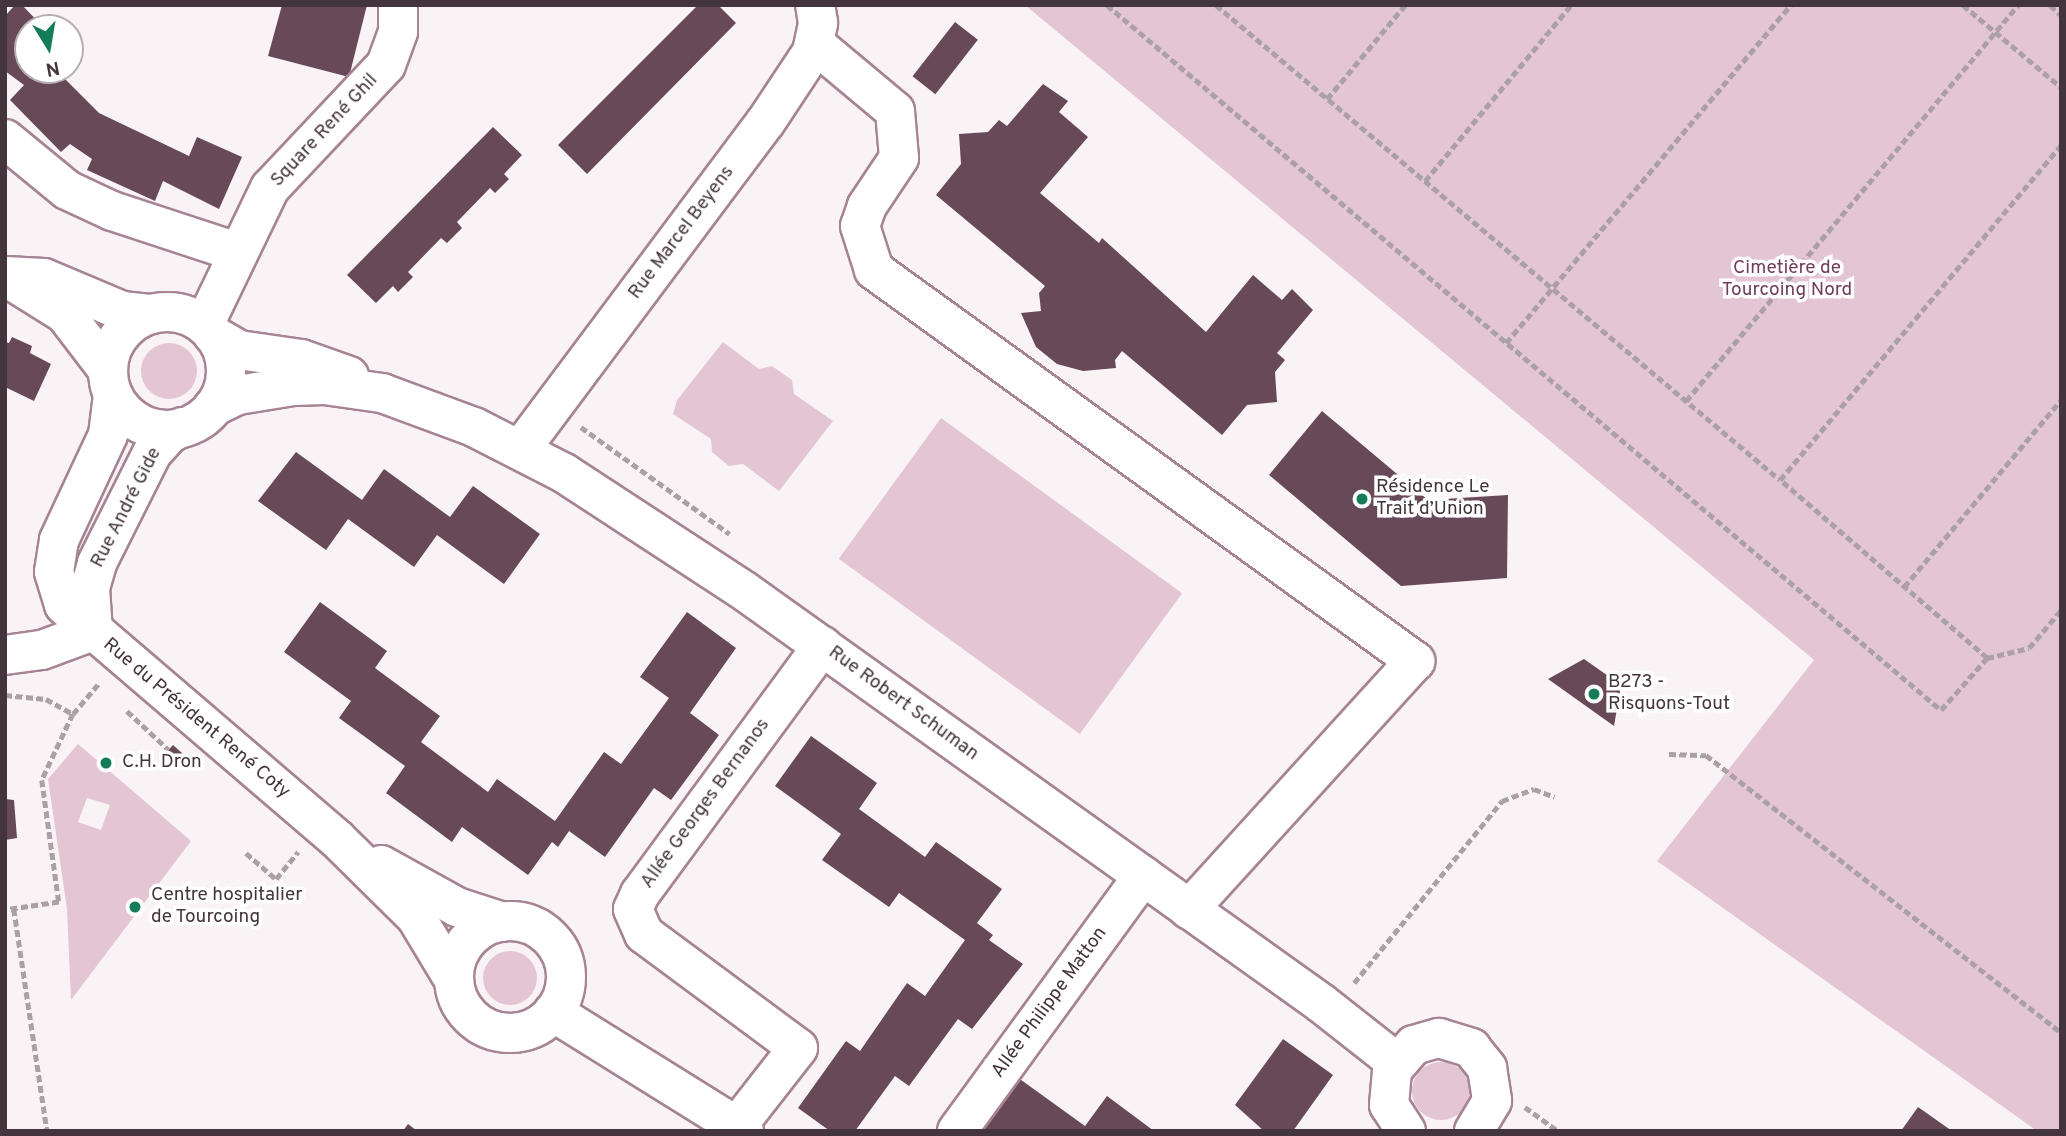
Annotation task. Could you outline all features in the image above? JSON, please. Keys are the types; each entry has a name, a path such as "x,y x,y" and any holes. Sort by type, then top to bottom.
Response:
{"street":[{"name":"Square René Ghil","path":"208,330 237,252 270,188 386,65 398,32 398,5"},
{"path":"815,5 818,23 815,44 895,111 899,158 867,206 860,226 874,270 1415,662 1189,909"},
{"name":"Rue Marcel Beyens","path":"520,450 765,122 815,44"},
{"path":"5,139 66,190 112,211 237,252"},
{"path":"5,278 44,278 122,311 179,313 208,330 222,350 225,375 197,417 142,424 122,409 111,382 65,314 26,287 5,278"},
{"path":"93,631 64,605 54,572 65,524 108,435 111,353 123,332 152,314"},
{"name":"Rue Robert Schuman","path":"208,330 239,350 327,366 382,393 520,450 669,539 1331,1011 1396,1062"},
{"name":"Rue Robert Schuman","path":"197,417 239,395 293,386 324,385 382,393"},
{"name":"Rue André Gide","path":"93,631 90,587 97,563 152,453 169,434 197,417"},
{"name":"Rue du Président René Coty","path":"5,655 42,650 93,631 337,839 416,917 454,979"},
{"name":"Allée Georges Bernanos","path":"741,1128 798,1048 653,942 638,926 633,909 639,894 822,646"},
{"name":"Rue du Président René Coty","path":"337,839 457,907 503,922"},
{"name":"Allée Philippe Matton","path":"957,1131 1143,876"},
{"path":"503,922 537,928 561,954 566,979 553,1012 525,1030 490,1029 463,1007 454,979 456,962 470,938 503,922"},
{"path":"553,1012 741,1128"},
{"path":"1406,1131 1392,1113 1388,1096 1396,1062 1414,1045 1430,1039 1447,1038 1471,1048 1483,1060 1492,1084 1490,1109 1482,1128"}],"path":[{"path":"1107,5 1941,710 1987,658 2029,648 2061,610"},
{"path":"1216,5 1987,658"},
{"path":"1327,99 1405,5"},
{"path":"1425,181 1571,5"},
{"path":"1506,343 1791,5"},
{"path":"1963,5 2061,87"},
{"path":"1686,401 2018,5"},
{"path":"2050,5 2061,15"},
{"path":"1780,480 2061,145"},
{"path":"1905,587 2061,400"},
{"path":"97,684 107,693"},
{"path":"5,695 47,699 73,714 42,780 59,902 5,910"},
{"path":"117,702 169,750"},
{"path":"1669,754 1706,755 2061,1031"},
{"path":"1331,1011 1502,802 1534,789 1555,797"},
{"path":"246,853 270,873"},
{"path":"15,909 47,1131"},
{"path":"1516,1101 1558,1131"}],"green space":[{"name":"Cimetière de Tourcoing Nord","path":"1025,5 2061,5 2061,1131 2037,1131 1657,861 1814,660"},
{"path":"723,342 759,369 772,366 792,380 794,394 833,421 779,491 743,464 729,466 712,452 711,439 673,414 677,400"},
{"path":"163,343 175,343 189,351 197,365 195,382 189,391 175,399 163,399 146,387 141,377 141,365 153,348"},
{"path":"941,418 1182,593 1080,734 839,559"},
{"path":"78,744 191,841 71,1000 67,909 48,779","holes":["87,798 110,805 101,830 78,822"]},
{"path":"515,951 525,955 533,963 537,978 533,993 525,1001 505,1005 495,1001 487,993 483,973 487,963 495,955"},
{"path":"1435,1062 1447,1062 1462,1070 1470,1085 1470,1097 1462,1112 1447,1120 1435,1120 1420,1112 1412,1097 1412,1085 1420,1070"}],"building":[{"path":"15,5 22,5 31,14 14,14 14,78 5,71 5,16"},
{"path":"282,5 367,5 349,77 268,56"},
{"path":"698,5 718,5 736,23 587,174 558,145"},
{"path":"955,22 978,40 935,94 913,76"},
{"path":"70,84 99,113 189,156 197,137 242,157 219,209 163,181 155,201 87,170 92,159 70,144 61,152 10,100 24,85"},
{"path":"1043,84 1068,101 1059,112 1088,137 1040,193 1099,243 1102,238 1206,332 1253,275 1282,300 1292,289 1313,310 1277,353 1285,360 1275,372 1277,402 1247,405 1222,435 1122,351 1115,360 1116,368 1083,371 1057,364 1036,347 1021,313 1041,311 1039,293 1045,286 936,195 961,164 959,134 988,132 999,120 1007,126"},
{"path":"493,127 522,155 504,174 509,179 495,193 490,188 457,222 462,228 447,243 441,238 408,272 413,277 398,292 393,286 376,303 347,275"},
{"path":"12,337 32,346 30,353 51,364 34,401 5,387 5,342 9,343"},
{"name":"Résidence Le Trait d’Union","path":"1322,411 1428,500 1508,495 1507,578 1401,586 1269,475"},
{"path":"296,452 362,500 384,469 450,517 473,486 540,534 504,584 437,535 414,567 348,519 326,550 258,501"},
{"path":"320,602 387,651 375,668 440,716 421,742 488,792 497,779 555,821 604,752 621,764 669,698 640,677 687,612 736,648 690,713 719,735 671,800 654,788 605,857 569,831 558,847 552,842 528,875 462,827 452,842 386,793 405,766 339,718 351,701 284,652"},
{"name":"B273 - Risquons-Tout","path":"1584,659 1621,685 1614,726 1548,679"},
{"path":"811,736 877,783 859,809 925,857 936,842 1002,889 977,923 993,935 989,940 1023,964 972,1029 958,1019 909,1086 895,1076 855,1131 830,1131 798,1108 846,1041 860,1051 907,983 925,996 965,940 899,893 889,907 822,860 841,834 775,786"},
{"path":"173,745 182,753 173,763 164,755"},
{"path":"5,799 14,800 17,838 5,840"},
{"path":"1283,1039 1333,1075 1293,1131 1264,1131 1235,1105"},
{"path":"1017,1077 1085,1126 1107,1096 1154,1131 988,1131 981,1125"},
{"path":"1918,1107 1952,1131 1901,1131"},
{"path":"408,1124 417,1131 403,1131"}],"place":[{"name":"Résidence Le Trait d’Union","path":"1362,499"},
{"name":"B273 - Risquons-Tout","path":"1594,694"},
{"name":"C.H. Dron","path":"106,763"},
{"name":"Centre hospitalier de Tourcoing","path":"135,907"}]}
